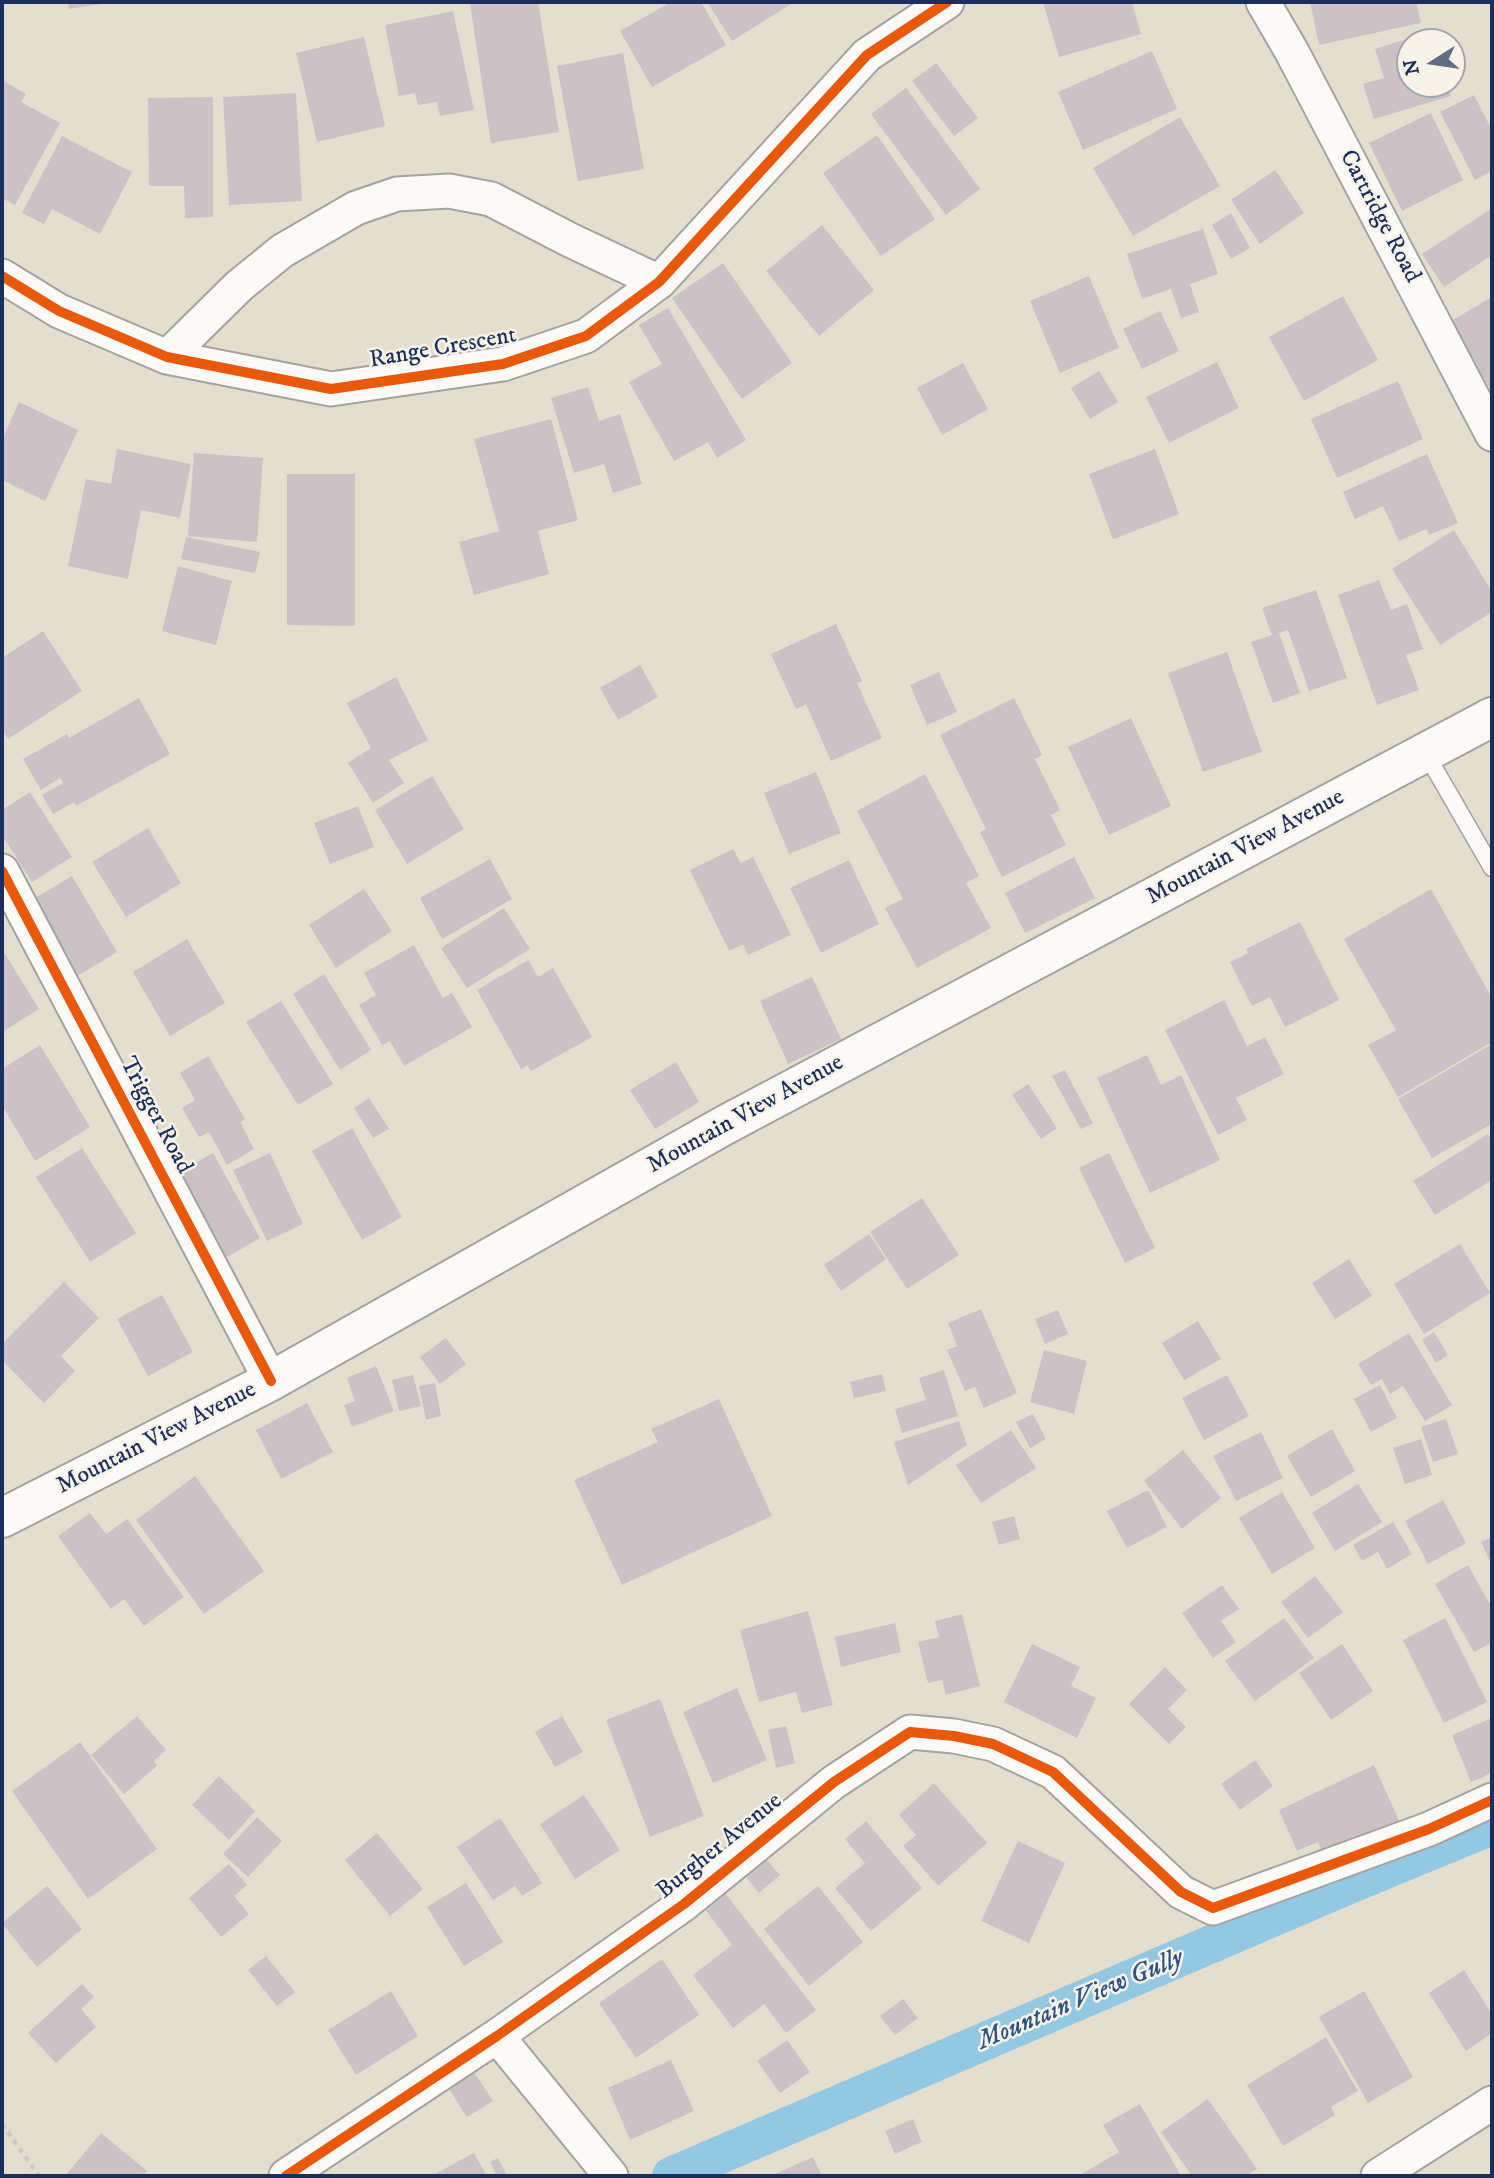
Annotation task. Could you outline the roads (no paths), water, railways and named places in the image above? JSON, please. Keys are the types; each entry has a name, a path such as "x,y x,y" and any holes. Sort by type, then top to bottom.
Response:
{"main road":[{"name":"Mountain View Avenue","path":"2,1518 271,1381 725,1125 1492,717"}],"street":[{"name":"Range Crescent","path":"2,276 59,311 167,357 331,389 503,364 586,336 659,282 867,55 947,2"},
{"name":"Cartridge Road","path":"1263,2 1292,52 1492,434"},
{"path":"167,357 239,286 282,251 356,208 397,194 449,191 491,199 659,282"},
{"name":"Trigger Road","path":"2,872 271,1381"},
{"name":"Burgher Avenue","path":"286,2176 497,2036 684,1904 834,1782 910,1732 954,1736 993,1744 1053,1772 1181,1892 1213,1908 1429,1829 1492,1800"},
{"path":"497,2036 610,2176"},
{"path":"1377,2176 1492,2103"}],"lane":[{"path":"1425,752 1492,868"}],"waterway":[{"name":"Mountain View Gully","path":"671,2176 1492,1826"}]}
